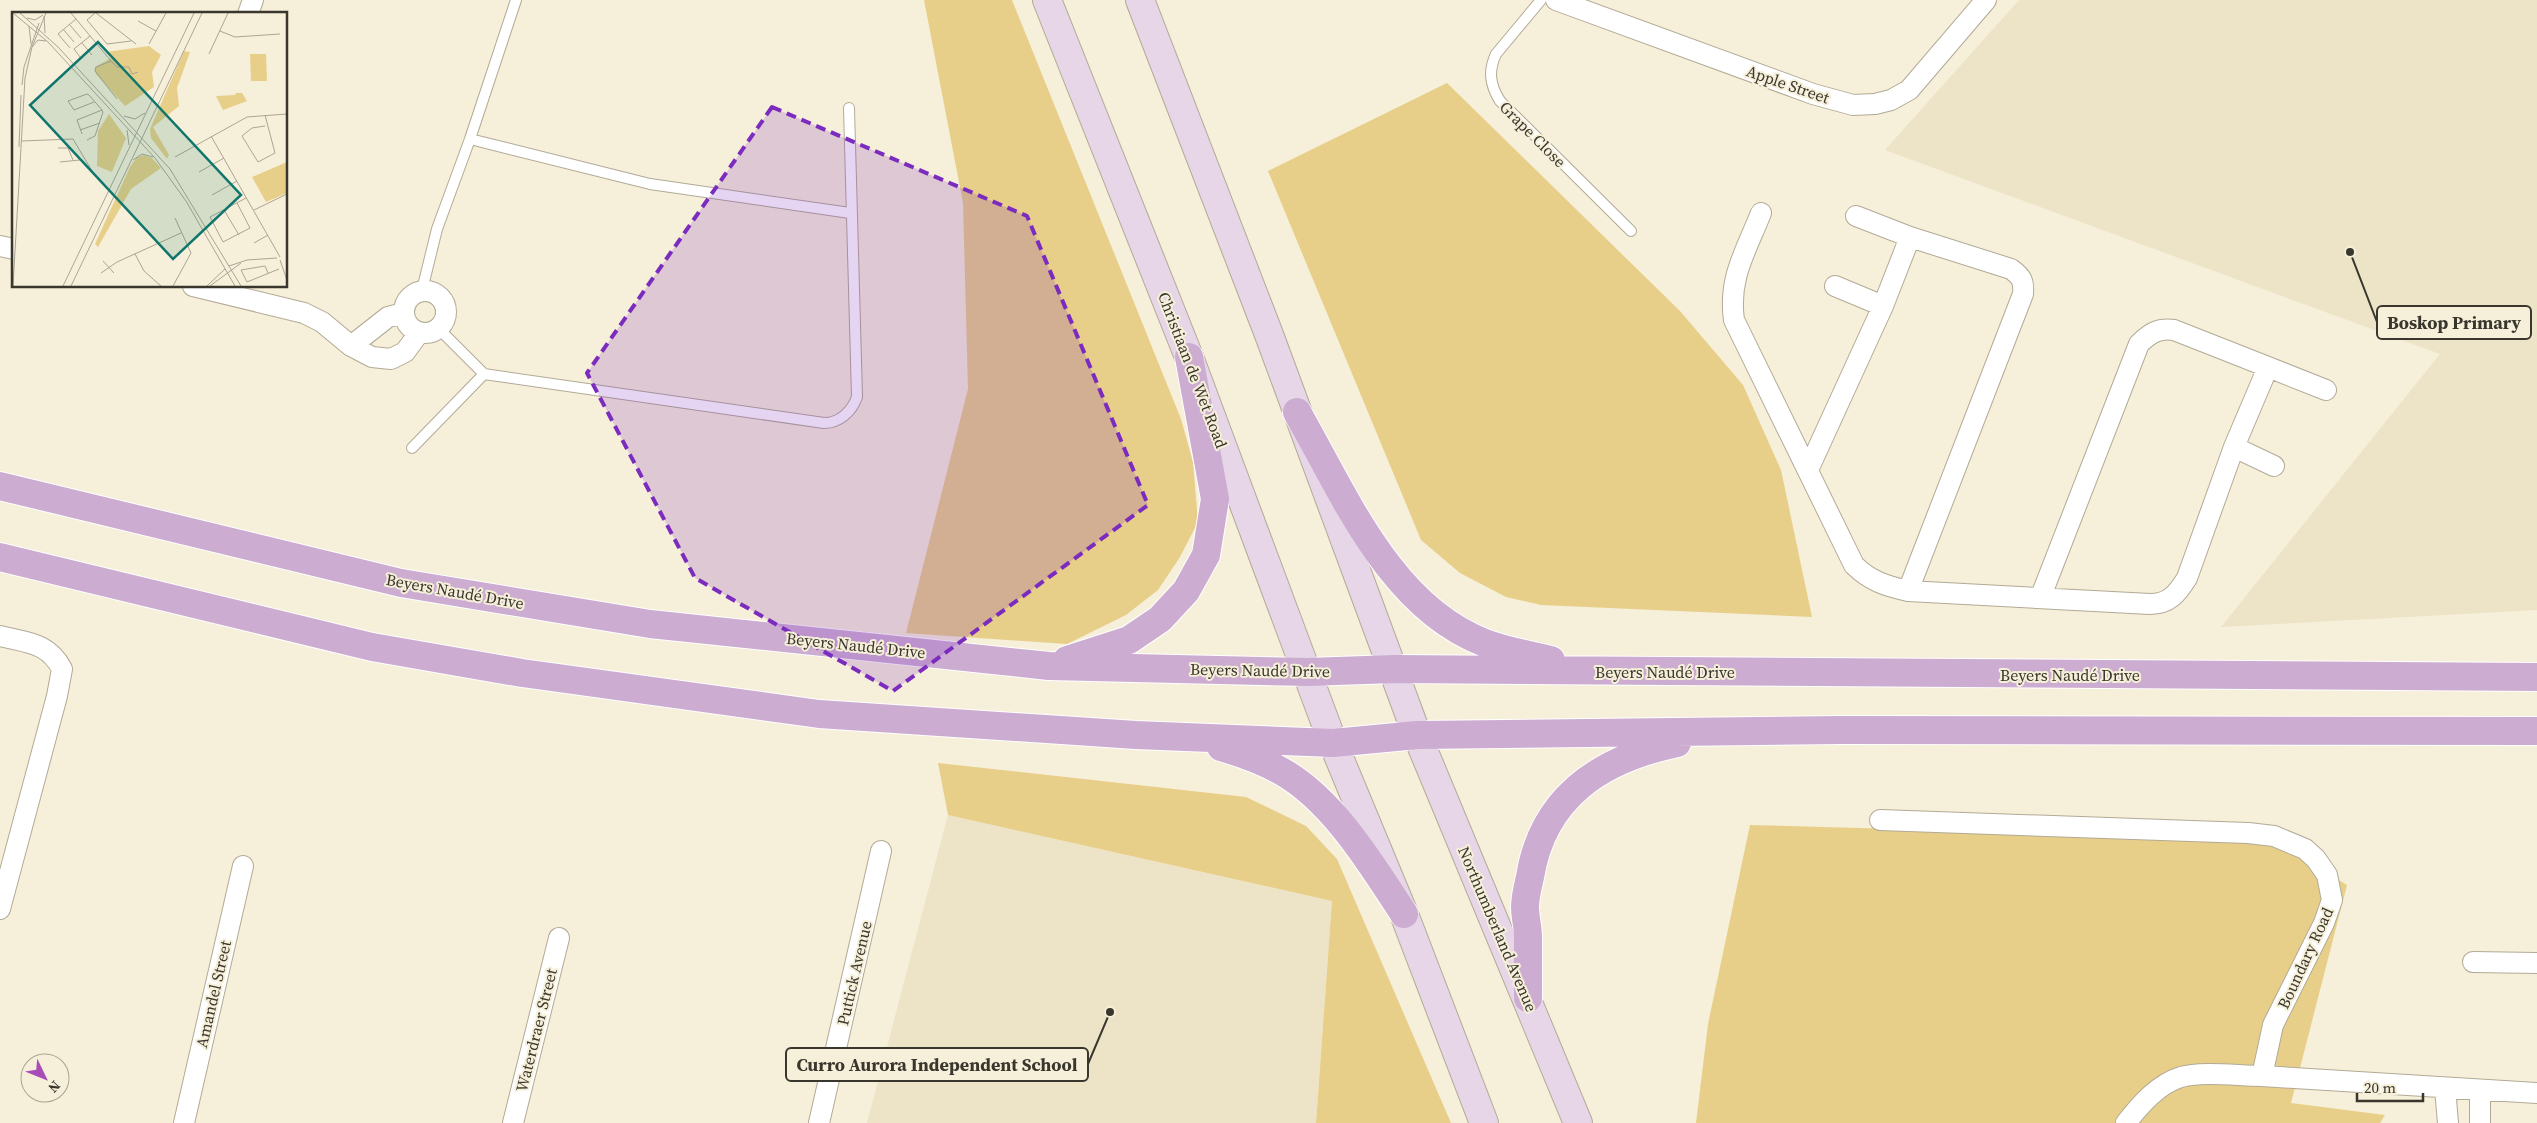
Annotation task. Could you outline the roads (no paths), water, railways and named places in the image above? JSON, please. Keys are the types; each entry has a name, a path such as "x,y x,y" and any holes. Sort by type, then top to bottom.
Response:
{"main road":[{"name":"Christiaan de Wet Road","path":"1046,0 1189,357 1333,742"},
{"path":"1140,0 1394,669 1417,735"},
{"path":"1049,666 1129,640 1160,619 1186,591 1206,555 1215,499 1189,357"},
{"path":"1296,412 1378,554 1419,601 1442,620 1484,643 1608,672"},
{"name":"Beyers Naudé Drive","path":"0,486 401,583 650,624 1049,666 1306,672 1394,669 1608,672 2537,677"},
{"path":"0,557 372,647 522,673 819,714 1190,738 1333,742 1417,735 1840,730 2537,731"},
{"path":"1528,998 1528,935 1525,906 1532,865 1541,835 1552,814 1570,793 1601,771 1648,749 1724,732"},
{"name":"Northumberland Avenue","path":"1417,735 1528,998 1578,1123"},
{"path":"1190,738 1249,756 1282,771 1307,789 1339,823 1369,860 1404,914"},
{"path":"1333,742 1404,914 1484,1123"}],"street":[{"path":"249,12 253,0"},
{"name":"Apple Street","path":"1556,0 1813,94 1853,105 1875,104 1891,100 1909,90 1986,0"},
{"path":"1761,214 1734,280 1731,299 1734,320 1854,565 1866,577 1879,584 1908,591 2041,596 2150,604 2161,604 2171,599 2178,593 2187,578 2234,448 2268,367"},
{"path":"1856,216 1910,237 2011,269 2021,276 2024,284 2023,294 1908,591"},
{"path":"1808,470 1883,306 1910,237"},
{"path":"1835,286 1883,306"},
{"path":"201,288 304,313 322,322 351,346 372,357 391,359 404,352 446,318 446,305 438,294 422,290 407,300 404,313 408,325 429,331"},
{"path":"351,346 388,317 404,313"},
{"path":"2041,596 2139,344 2150,333 2163,329 2174,330 2326,390"},
{"path":"2234,448 2274,466"},
{"path":"0,636 50,650 62,669 57,696 8,845 0,909"},
{"name":"Boundary Road","path":"1880,820 2248,833 2274,836 2305,849 2316,859 2327,875 2332,900 2324,923 2273,1025 2262,1076"},
{"name":"Puttick Avenue","path":"819,1123 881,852"},
{"name":"Amandel Street","path":"184,1123 243,866"},
{"name":"Waterdraer Street","path":"513,1123 559,938"},
{"path":"2473,962 2537,962"},
{"path":"2126,1123 2142,1103 2162,1086 2181,1077 2262,1076 2537,1093"},
{"path":"2445,1088 2448,1123"},
{"path":"2480,1090 2480,1123"}],"lane":[{"path":"422,290 437,229 470,139 516,0"},
{"name":"Grape Close","path":"1541,0 1496,54 1492,63 1492,87 1500,101 1631,231"},
{"path":"429,331 484,374 824,423 839,419 848,413 857,397 850,212 849,108"},
{"path":"470,139 650,184 850,212"},
{"path":"412,448 484,374"}],"place":[{"name":"Boskop Primary","path":"2350,252"},
{"name":"Curro Aurora Independent School","path":"1110,1012"}]}
